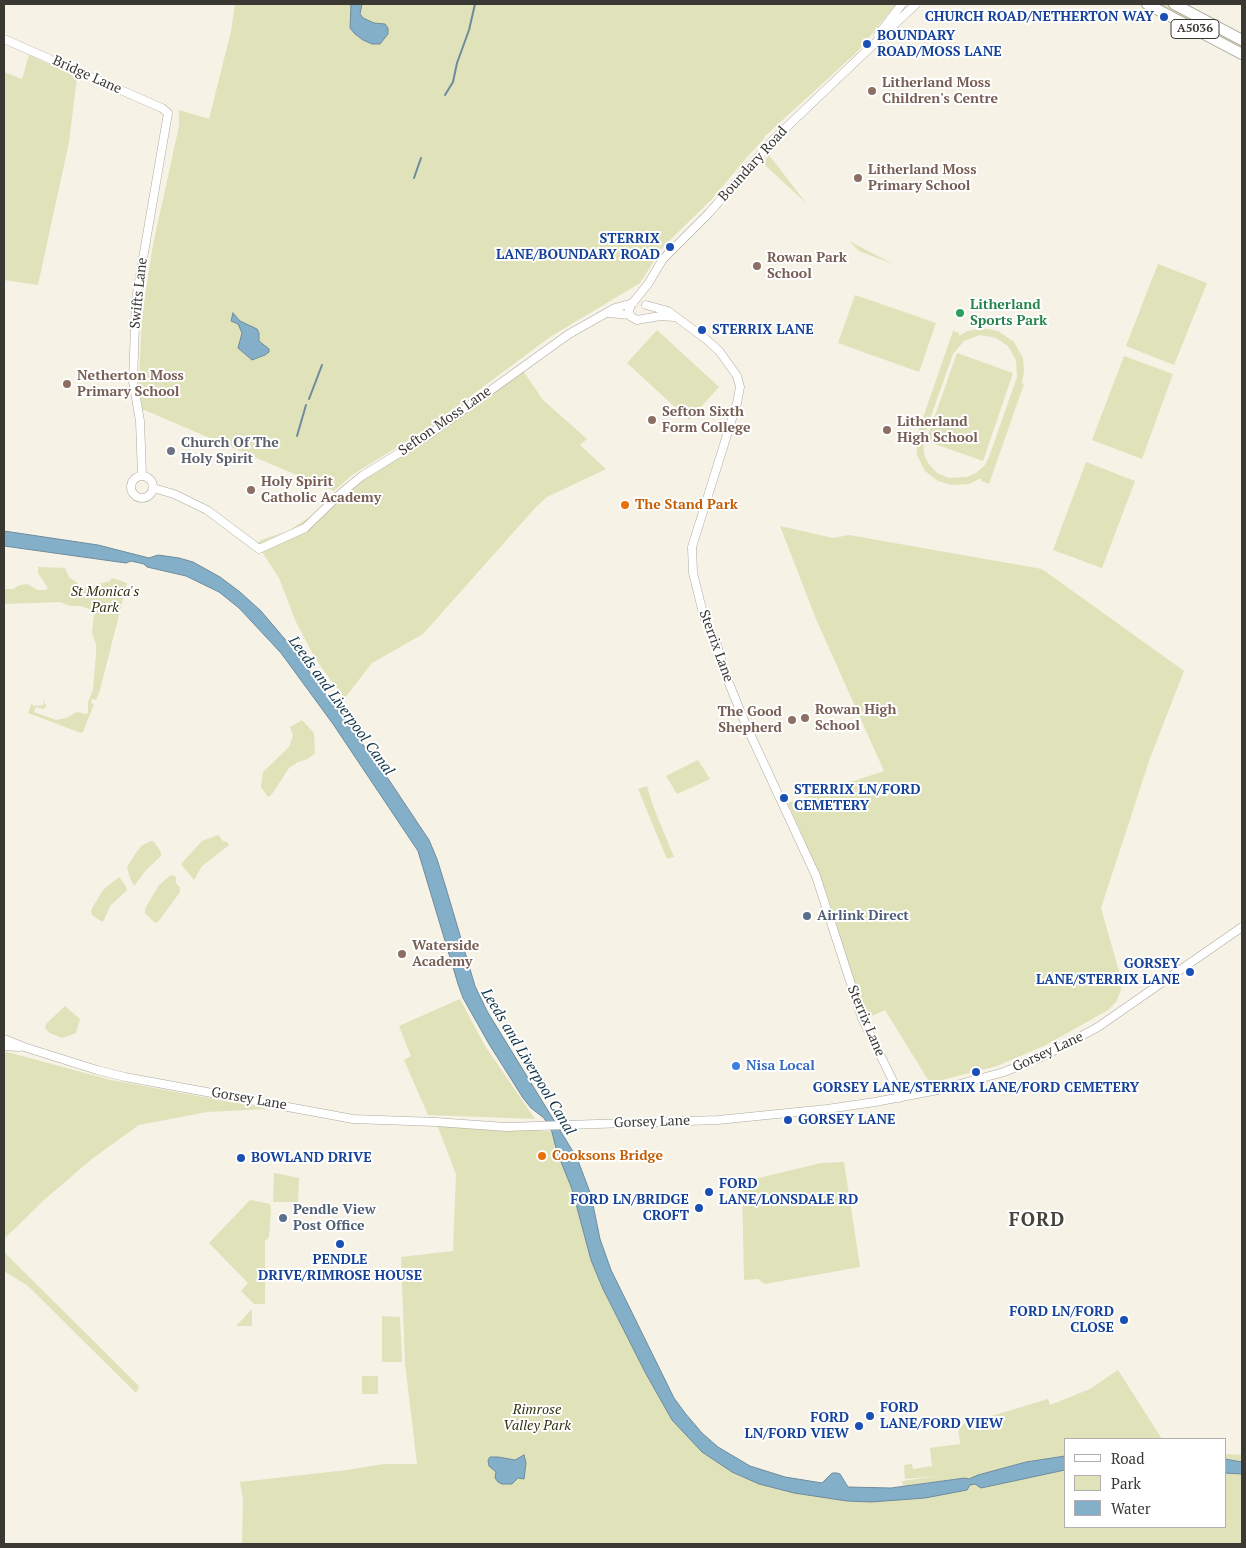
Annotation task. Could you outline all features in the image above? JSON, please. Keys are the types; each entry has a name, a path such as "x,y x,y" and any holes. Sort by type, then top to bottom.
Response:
{"highway":[{"name":"A5036","path":"1147,4 1242,54"},
{"name":"A5036","path":"1174,4 1242,40"}],"street":[{"name":"Boundary Road","path":"867,51 902,4"},
{"name":"Boundary Road","path":"633,302 648,284 663,259 709,213 773,140 916,4"},
{"name":"Bridge Lane","path":"4,39 162,108 168,113"},
{"name":"Swifts Lane","path":"142,475 140,421 133,381 136,299 168,113"},
{"name":"Boundary Road","path":"646,304 648,284"},
{"path":"630,315 629,310 633,302 642,301 646,304 648,311 644,319"},
{"name":"Sefton Moss Lane","path":"153,488 174,494 207,510 259,549 304,528 362,476 427,436 569,334 615,308 633,302"},
{"name":"Sterrix Lane","path":"646,304 668,311 707,340 720,352 738,376 740,387 737,403 692,547 693,573 704,617 717,645 726,676 746,725 816,876 862,1018 895,1085 899,1098"},
{"path":"609,313 630,315 637,320 660,316 674,317"},
{"path":"142,475 150,479 153,488 150,494 144,498 134,495 131,489 131,482 136,477 142,475"},
{"name":"Gorsey Lane","path":"4,1039 97,1070 125,1077 353,1118 486,1126 572,1126 723,1120 826,1109 899,1098 947,1088 1004,1072 1072,1042 1112,1018 1242,928"},
{"name":"Gorsey Lane","path":"4,1046 24,1047"}],"green space":[{"path":"235,4 896,4 858,51 765,136 711,200 662,248 640,283 550,337 425,430 352,475 334,491 142,409 139,382 142,315 153,245 179,126 179,110 209,119 231,31"},
{"path":"1159,4 1167,4 1242,43 1242,50 1160,7"},
{"path":"29,55 77,77 69,142 38,285 4,280 4,72 22,79"},
{"path":"769,155 806,203 766,166 764,161"},
{"path":"849,241 893,264 859,251"},
{"path":"1158,264 1207,283 1174,365 1126,346"},
{"path":"855,295 936,323 919,372 838,343"},
{"path":"988,329 998,331 1014,342 1023,358 1024,371 1022,383 1024,384 989,484 981,481 981,478 969,484 952,485 938,481 925,471 917,455 916,438 953,331 959,333 959,336 967,331","holes":["980,335 996,338 1008,346 1016,360 1017,377 985,465 976,473 967,477 949,478 937,473 928,463 924,454 923,439 953,354 964,341"]},
{"path":"657,330 719,387 689,420 627,363"},
{"path":"957,353 1013,373 983,461 926,441"},
{"path":"1124,356 1173,374 1142,459 1092,440"},
{"path":"519,365 543,400 587,439 580,445 606,469 547,497 535,508 423,634 372,663 344,699 315,658 296,622 279,578 257,544 261,540 288,531 316,513"},
{"path":"1086,462 1135,481 1102,568 1053,550"},
{"path":"780,526 833,538 849,535 1042,569 1184,671 1150,758 1101,908 1120,975 1121,990 1116,1002 1108,1010 1046,1045 997,1066 930,1083 885,1010 867,1018 856,989 828,897 788,803 884,771 816,619"},
{"name":"St Monica's Park","path":"38,567 65,568 69,577 84,588 110,581 112,578 127,583 100,690 96,700 92,699 91,703 94,704 81,733 28,713 32,702 33,706 44,705 43,699 46,705 45,708 36,707 34,712 56,720 66,718 77,712 88,713 88,702 93,690 96,654 96,644 92,633 94,614 92,610 60,602 4,604 4,589 13,589 27,584 38,590 46,590 48,588 38,573"},
{"path":"302,720 314,733 315,753 308,759 298,762 289,768 268,797 261,787 263,772 289,747 293,736 290,727"},
{"path":"698,760 710,779 677,794 666,776"},
{"path":"647,786 653,806 674,857 667,859 638,789"},
{"path":"218,835 229,845 202,866 194,880 181,864 202,841"},
{"path":"151,841 154,842 161,852 161,856 148,868 134,886 127,867 141,846"},
{"path":"171,875 176,877 176,883 180,888 180,892 158,922 155,923 145,913 145,909 159,885"},
{"path":"119,877 127,890 110,906 102,922 92,915 91,910 103,890"},
{"path":"460,999 485,1046 535,1119 428,1115 404,1060 411,1056 399,1026"},
{"path":"65,1006 80,1019 76,1033 62,1038 50,1033 45,1028 46,1024"},
{"path":"7,1052 111,1080 269,1109 207,1112 139,1125 93,1158 44,1200 4,1239 4,1053"},
{"name":"Rimrose Valley Park","path":"436,1122 557,1132 592,1237 686,1427 762,1478 894,1494 1064,1464 1064,1528 1226,1528 1226,1466 1242,1468 1242,1544 242,1544 243,1500 240,1482 384,1464 417,1464 405,1363 401,1257 453,1251 456,1174"},
{"path":"844,1162 860,1267 765,1284 758,1279 744,1280 742,1182 821,1163"},
{"path":"274,1173 299,1178 298,1202 273,1202"},
{"path":"250,1200 270,1204 271,1209 269,1237 265,1241 265,1304 254,1304 241,1291 248,1283 209,1243"},
{"path":"4,1252 139,1386 136,1393 28,1286 4,1271"},
{"path":"252,1309 252,1326 236,1326"},
{"path":"382,1316 400,1317 402,1362 382,1362"},
{"path":"1118,1370 1161,1438 1064,1438 1064,1456 1026,1462 969,1479 903,1486 902,1481 938,1476 905,1479 904,1465 912,1464 913,1469 932,1466 930,1448 960,1444 958,1426 1048,1399 1050,1405 1090,1389"},
{"path":"362,1376 378,1376 378,1394 362,1394"},
{"path":"1226,1454 1242,1455 1242,1462 1226,1459"}],"water":[{"path":"351,4 362,4 360,14 363,18 374,23 385,24 388,28 388,34 380,44 372,44 363,40 350,28"},
{"path":"233,313 240,321 257,329 259,341 269,349 269,352 252,360 238,348 242,333 238,324 231,321"},
{"path":"4,531 98,545 149,558 158,555 193,562 220,577 240,592 261,611 289,644 389,780 429,840 437,859 475,986 487,1011 577,1158 591,1195 600,1239 611,1270 674,1398 702,1433 718,1447 750,1466 785,1477 822,1483 832,1473 837,1473 840,1474 848,1487 891,1488 969,1479 1026,1462 1064,1456 1064,1470 981,1488 975,1484 970,1485 967,1490 925,1498 871,1502 847,1501 794,1493 759,1484 732,1472 702,1452 672,1420 645,1372 603,1289 591,1260 572,1189 557,1152 552,1132 544,1118 531,1108 523,1098 463,998 418,851 333,724 281,653 239,608 219,592 186,576 147,567 144,564 131,561 126,563 4,546"},
{"path":"524,1455 526,1463 524,1479 518,1478 512,1484 498,1482 495,1478 496,1472 489,1466 488,1460 490,1457 515,1460"},
{"path":"1226,1459 1242,1462 1242,1474 1226,1473"}],"waterway":[{"path":"445,95 453,82 475,4"},
{"path":"414,178 421,158"},
{"path":"309,399 322,365"},
{"path":"297,436 306,405"}],"place":[{"name":"CHURCH ROAD/NETHERTON WAY","path":"1164,17"},
{"name":"BOUNDARY ROAD/MOSS LANE","path":"867,44"},
{"name":"Litherland Moss Children's Centre","path":"872,91"},
{"name":"Litherland Moss Primary School","path":"858,178"},
{"name":"STERRIX LANE/BOUNDARY ROAD","path":"670,247"},
{"name":"Rowan Park School","path":"757,266"},
{"name":"Litherland Sports Park","path":"960,313"},
{"name":"STERRIX LANE","path":"702,330"},
{"name":"Netherton Moss Primary School","path":"67,384"},
{"name":"Sefton Sixth Form College","path":"652,420"},
{"name":"Litherland High School","path":"887,430"},
{"name":"Church Of The Holy Spirit","path":"171,451"},
{"name":"Holy Spirit Catholic Academy","path":"251,490"},
{"name":"The Stand Park","path":"625,505"},
{"name":"Rowan High School","path":"805,718"},
{"name":"The Good Shepherd","path":"792,720"},
{"name":"STERRIX LN/FORD CEMETERY","path":"784,798"},
{"name":"Airlink Direct","path":"807,916"},
{"name":"Waterside Academy","path":"402,954"},
{"name":"GORSEY LANE/STERRIX LANE","path":"1190,972"},
{"name":"Nisa Local","path":"736,1066"},
{"name":"GORSEY LANE/STERRIX LANE/FORD CEMETERY","path":"976,1072"},
{"name":"GORSEY LANE","path":"788,1120"},
{"name":"Cooksons Bridge","path":"542,1156"},
{"name":"BOWLAND DRIVE","path":"241,1158"},
{"name":"FORD LANE/LONSDALE RD","path":"709,1192"},
{"name":"FORD LN/BRIDGE CROFT","path":"699,1208"},
{"name":"Pendle View Post Office","path":"283,1218"},
{"name":"PENDLE DRIVE/RIMROSE HOUSE","path":"340,1244"},
{"name":"FORD LN/FORD CLOSE","path":"1124,1320"},
{"name":"FORD LANE/FORD VIEW","path":"870,1416"},
{"name":"FORD LN/FORD VIEW","path":"859,1426"}],"district":[{"name":"FORD","path":"1037,1221"}],"water label":[{"name":"Leeds and Liverpool Canal","path":"341,706"},
{"name":"Leeds and Liverpool Canal","path":"528,1062"}]}
